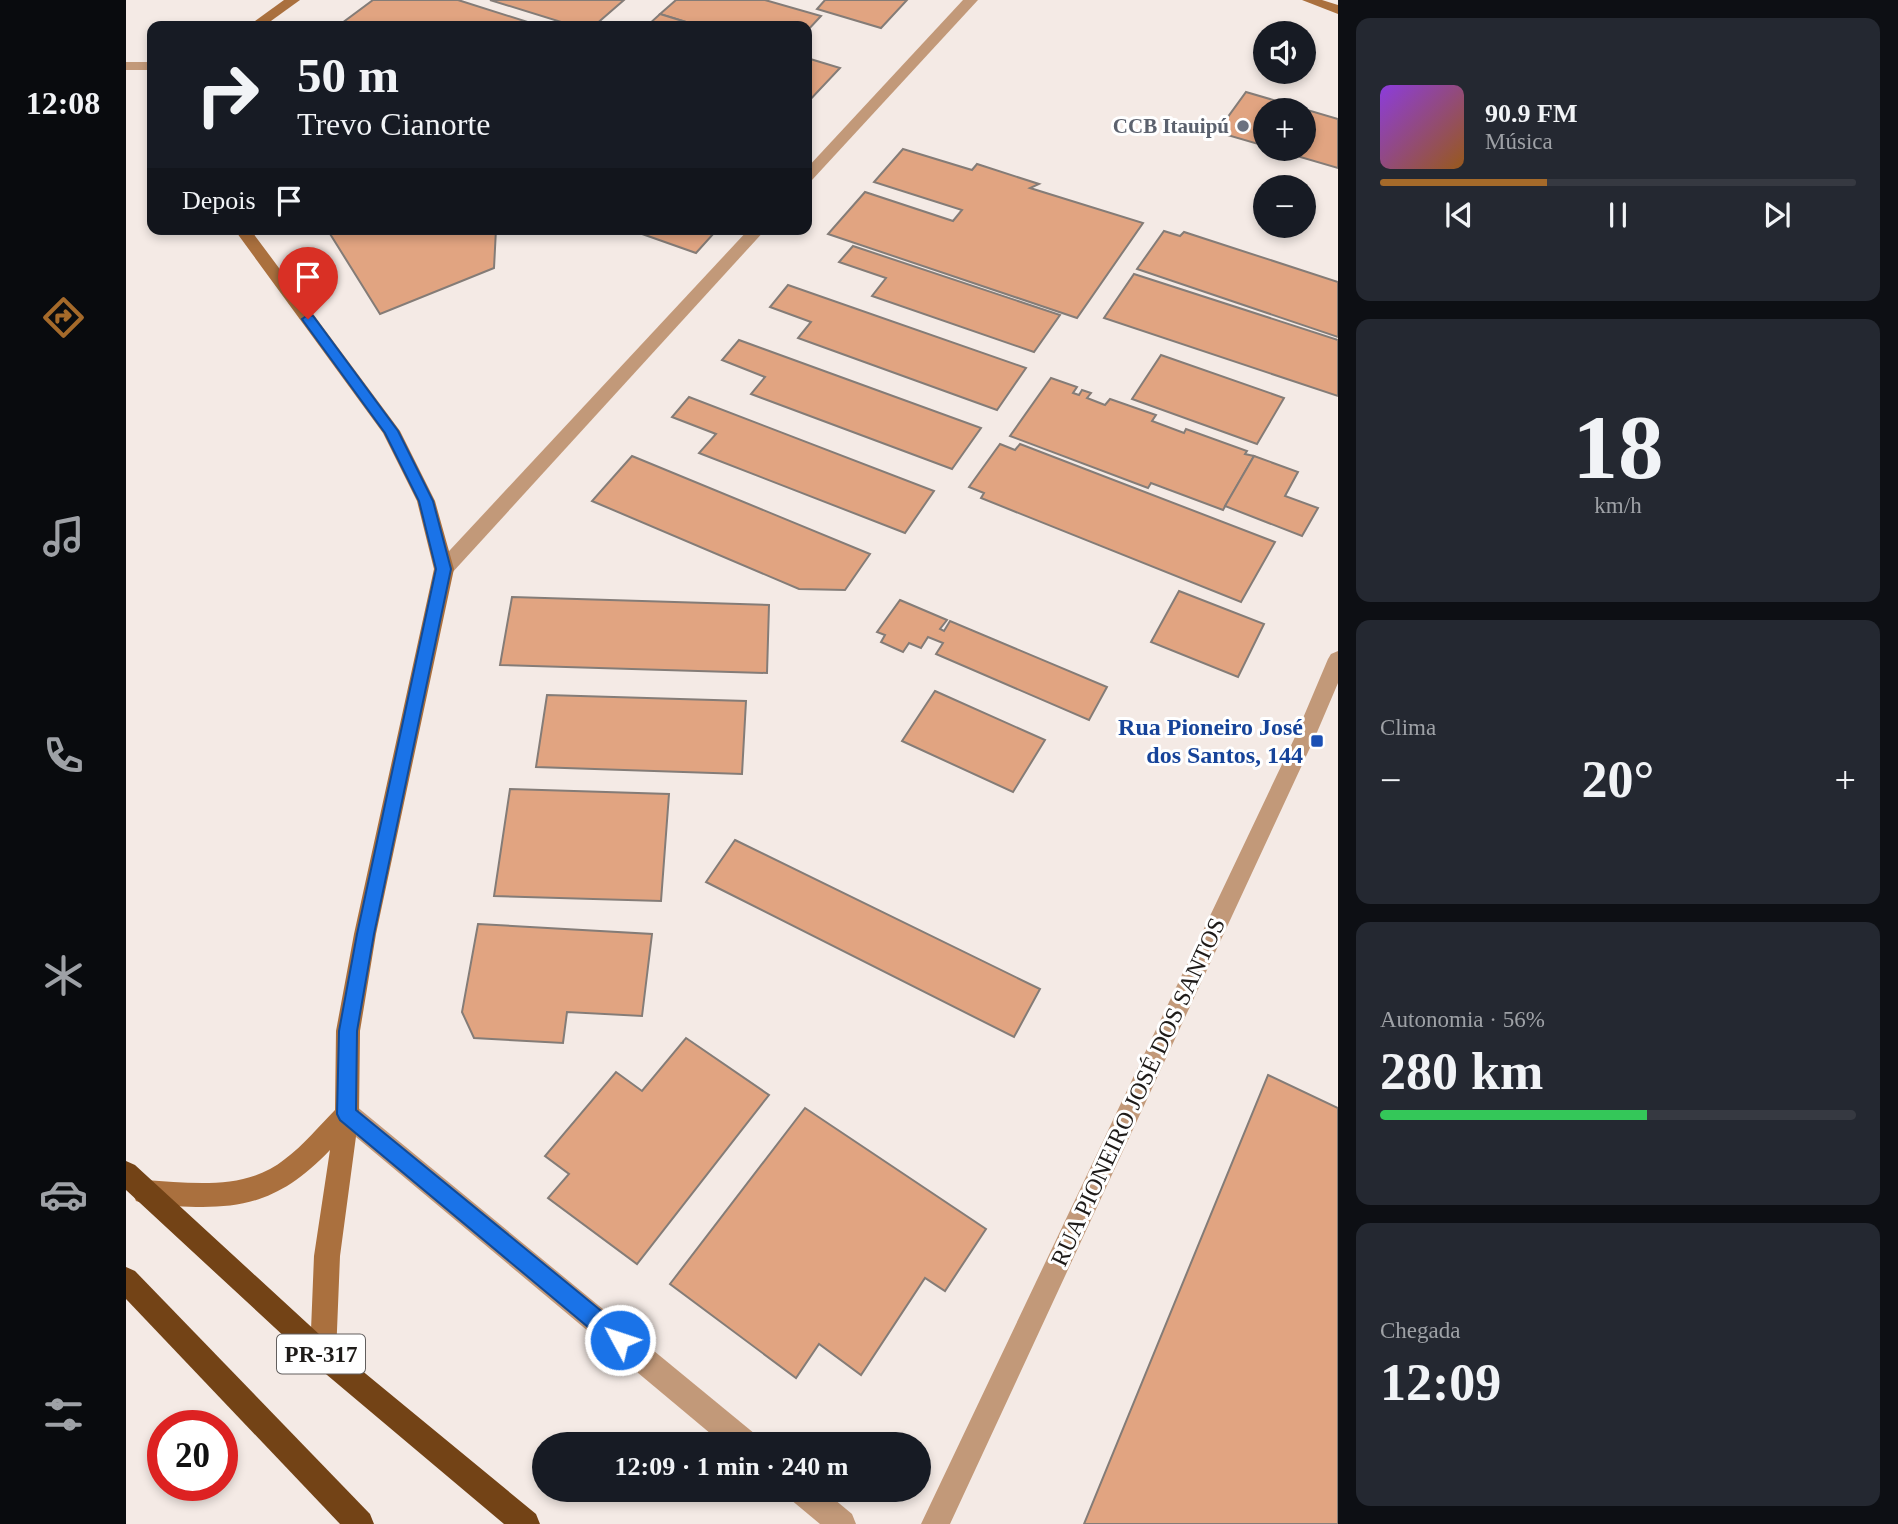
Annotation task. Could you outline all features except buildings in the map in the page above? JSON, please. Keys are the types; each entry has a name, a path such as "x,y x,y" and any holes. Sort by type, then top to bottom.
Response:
{"highway":[{"name":"PR-317","path":"126,1172 323,1355 526,1524"},
{"path":"126,1280 360,1524"}],"street":[{"path":"262,21 293,0"},
{"path":"812,172 971,0"},
{"path":"1309,0 1338,10"},
{"path":"126,66 147,66"},
{"path":"246,235 391,431 426,501 444,569 365,934 348,1031 347,1114 327,1256 323,1355"},
{"path":"444,569 752,235"},
{"name":"RUA PIONEIRO JOSÉ DOS SANTOS","path":"935,1524 1305,737 1338,659"},
{"path":"145,1192 217,1197 260,1188 292,1169 347,1114"},
{"path":"347,1114 731,1432"},
{"path":"816,1502 842,1524"}],"place":[{"name":"CCB Itauipú","path":"1243,126"},
{"name":"Rua Pioneiro José dos Santos, 144","path":"1317,741"}],"route":[{"path":"308,319 391,431 426,501 444,569 365,934 348,1031 347,1114 620,1340"}]}
